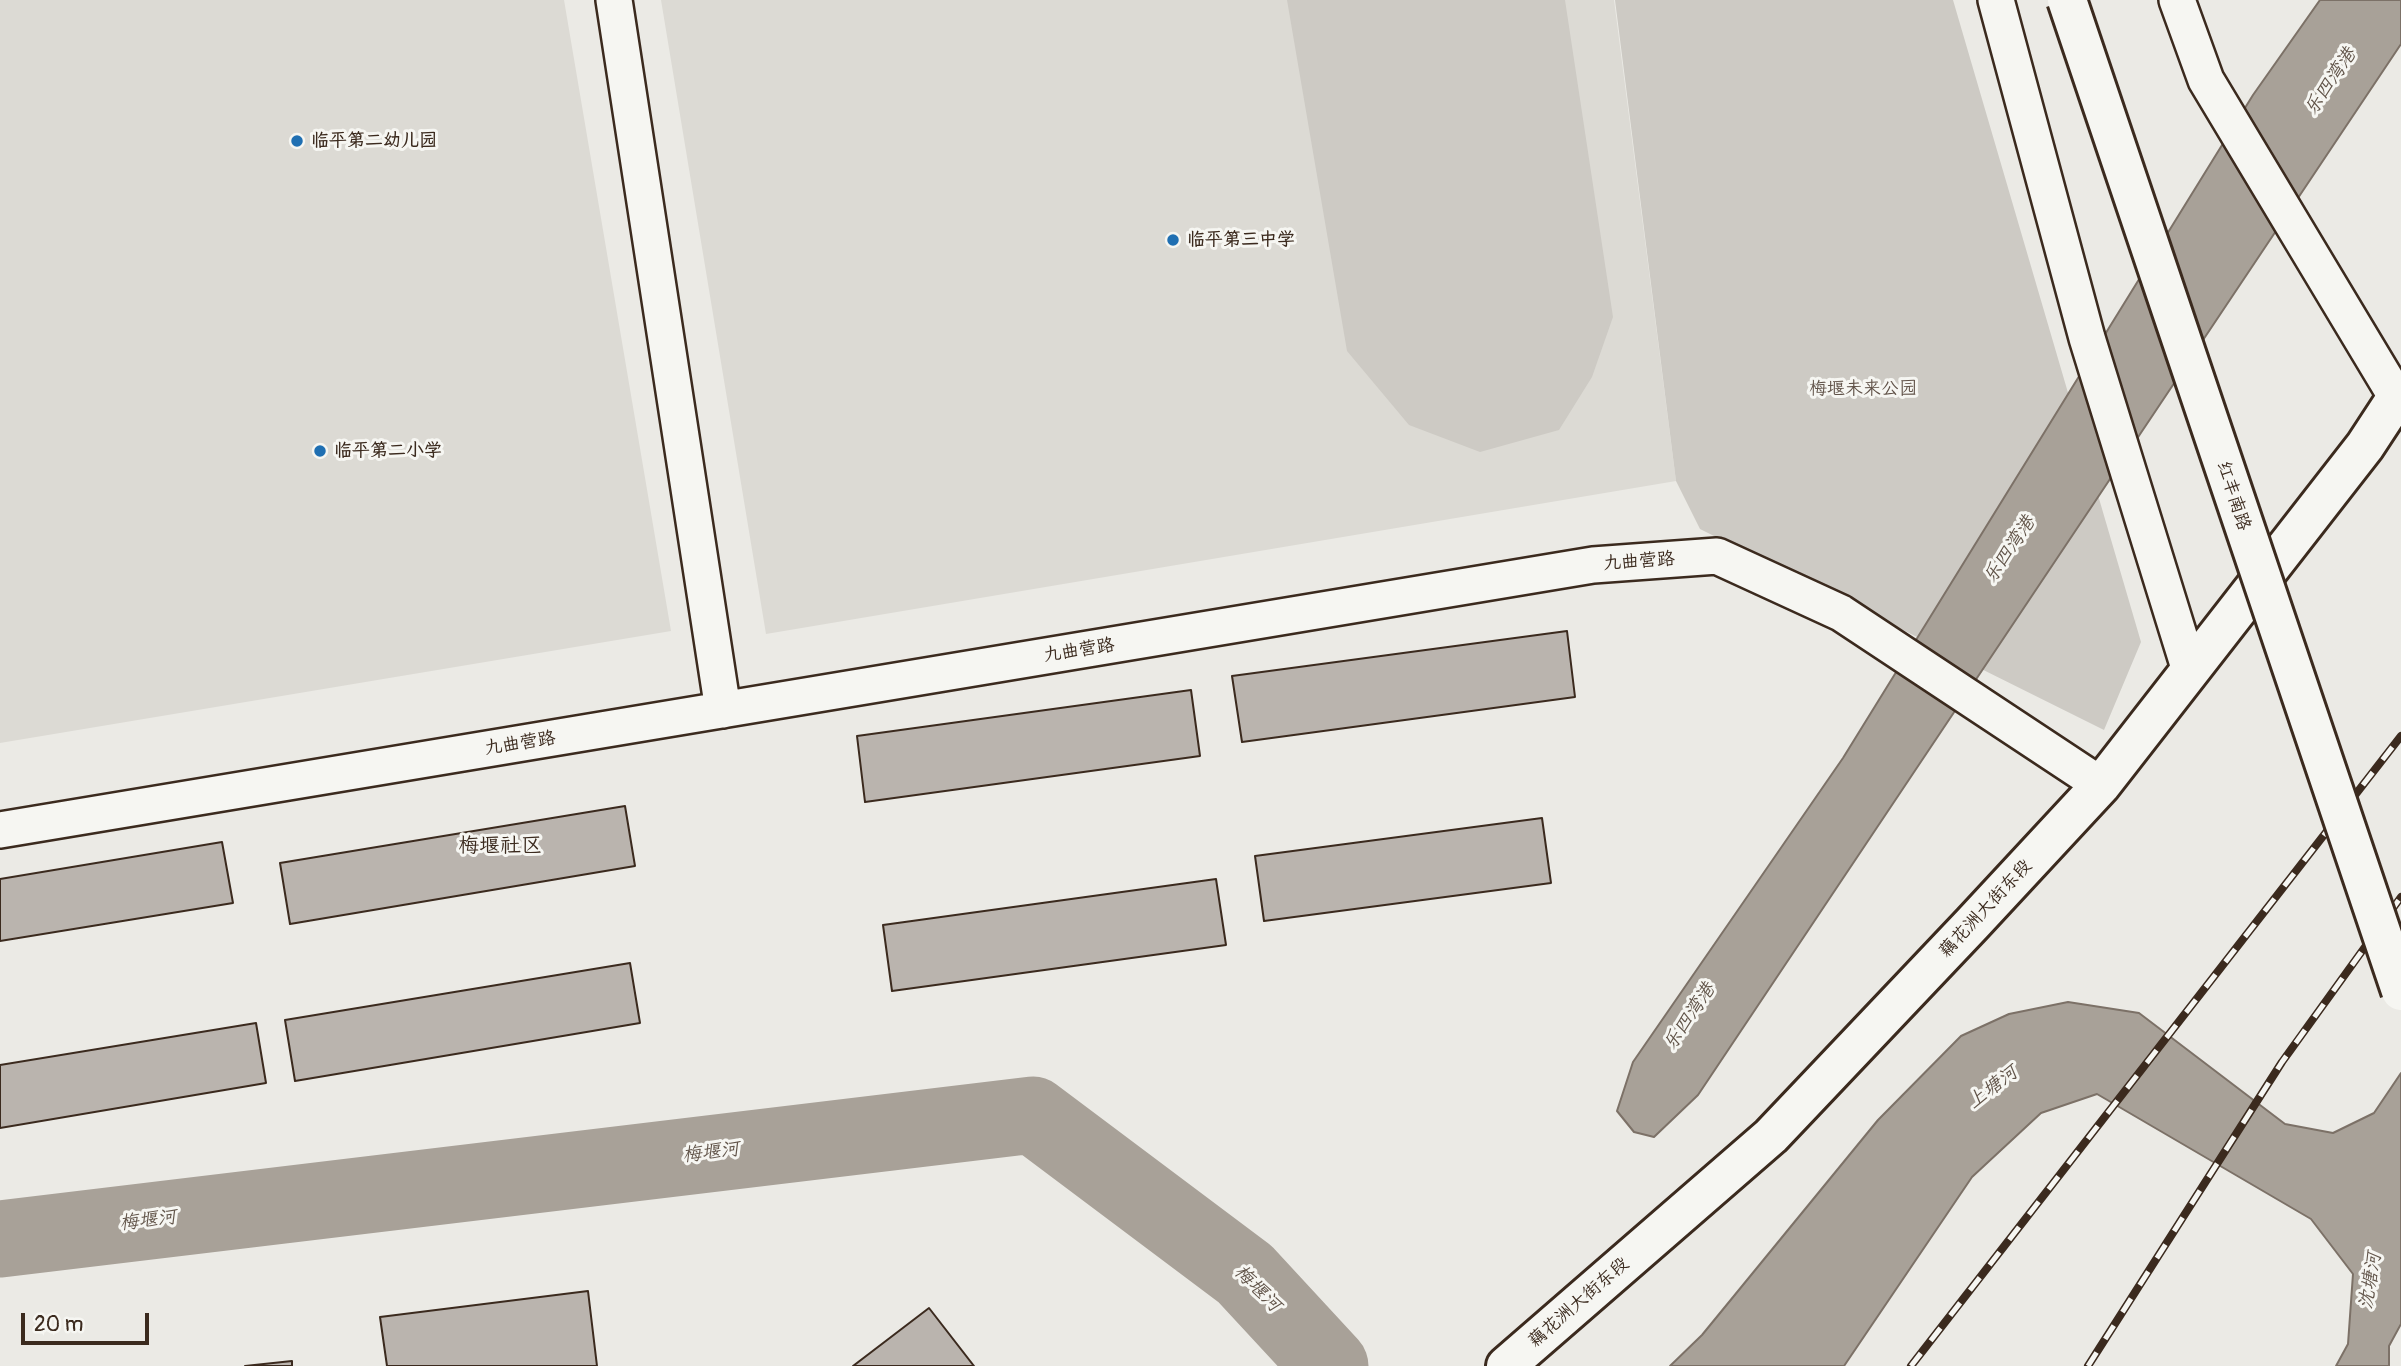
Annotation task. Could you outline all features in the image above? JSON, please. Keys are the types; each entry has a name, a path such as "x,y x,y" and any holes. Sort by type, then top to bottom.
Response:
{"street":[{"path":"614,0 723,710"},
{"path":"1996,0 2087,338 2133,494 2190,671"},
{"name":"红丰南路","path":"2067,0 2401,991"},
{"path":"2177,0 2206,80 2334,296 2399,395"},
{"name":"藕花洲大街东段","path":"1517,1356 1771,1136 2101,785 2365,446 2399,395"},
{"name":"九曲营路","path":"0,830 1593,565 1717,556 1841,613 1981,703 2101,785"}],"shaded area":[{"name":"临平第二小学","path":"0,0 564,0 671,631 0,743"},
{"name":"临平第三中学","path":"661,0 1614,0 1676,481 766,634"}],"green space":[{"path":"1287,0 1565,0 1613,317 1592,377 1559,430 1480,452 1409,425 1347,351"},
{"name":"梅堰未来公园","path":"1615,0 1953,0 2141,642 2104,730 1700,529 1676,481"}],"water":[{"name":"乐四湾港","path":"2320,0 2401,0 2401,44 1698,1095 1654,1137 1634,1132 1617,1111 1633,1062 1843,758 2253,95"},
{"path":"2068,1002 2139,1013 2285,1124 2333,1133 2374,1113 2401,1073 2401,1324 2389,1346 2389,1366 2336,1366 2348,1344 2353,1274 2311,1219 2097,1094 2041,1113 1972,1177 1844,1366 1670,1366 1702,1335 1878,1120 1961,1036 2009,1014"}],"building":[{"path":"1567,631 1575,697 1242,742 1232,676"},
{"path":"1191,690 1200,756 865,802 857,736"},
{"path":"625,806 635,866 290,924 280,863"},
{"path":"1542,818 1551,883 1264,921 1255,856"},
{"path":"222,842 233,903 0,941 0,879"},
{"path":"1216,879 1226,945 892,991 883,925"},
{"path":"630,963 640,1023 295,1081 285,1020"},
{"path":"256,1023 266,1083 0,1128 0,1065"},
{"path":"588,1291 597,1366 387,1366 380,1317"},
{"path":"929,1308 974,1366 853,1366"},
{"path":"292,1361 292,1366 245,1366"}],"waterway":[{"name":"梅堰河","path":"0,1239 1033,1115 1245,1274 1330,1366"}],"railway":[{"path":"1911,1366 2401,736"},
{"path":"2088,1366 2282,1062 2401,897"}],"place":[{"name":"临平第二幼儿园","path":"297,141"},
{"name":"临平第三中学","path":"1173,240"},
{"name":"临平第二小学","path":"320,451"}],"district":[{"name":"梅堰社区","path":"500,847"}],"water label":[{"name":"上塘河","path":"1993,1088"},
{"name":"沈塘河","path":"2371,1281"}]}
